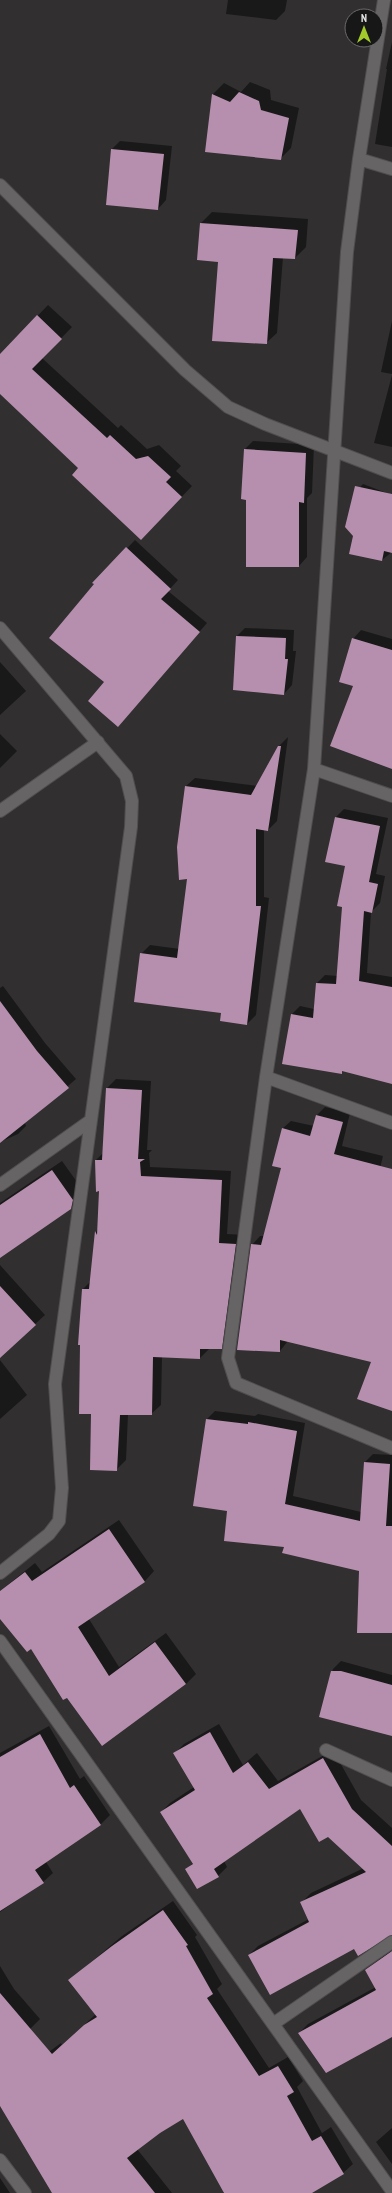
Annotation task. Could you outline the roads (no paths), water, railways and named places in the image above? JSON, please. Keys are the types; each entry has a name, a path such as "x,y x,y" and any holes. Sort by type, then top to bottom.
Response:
{"street":[{"path":"384,0 359,159 347,252 333,451 314,770 266,1077 228,1358 236,1383 392,1448"},
{"path":"359,159 392,170"},
{"path":"0,184 184,370 228,407 265,424 392,473"},
{"path":"0,628 126,776 132,801 132,814 55,1384 62,1488 59,1521 49,1534 0,1573"},
{"path":"0,811 98,742"},
{"path":"314,770 392,796"},
{"path":"266,1077 392,1123"},
{"path":"0,1185 90,1121"},
{"path":"0,1641 392,2191"},
{"path":"326,1750 392,1780"},
{"path":"273,2024 392,1942"},
{"path":"0,2160 25,2193"}]}
